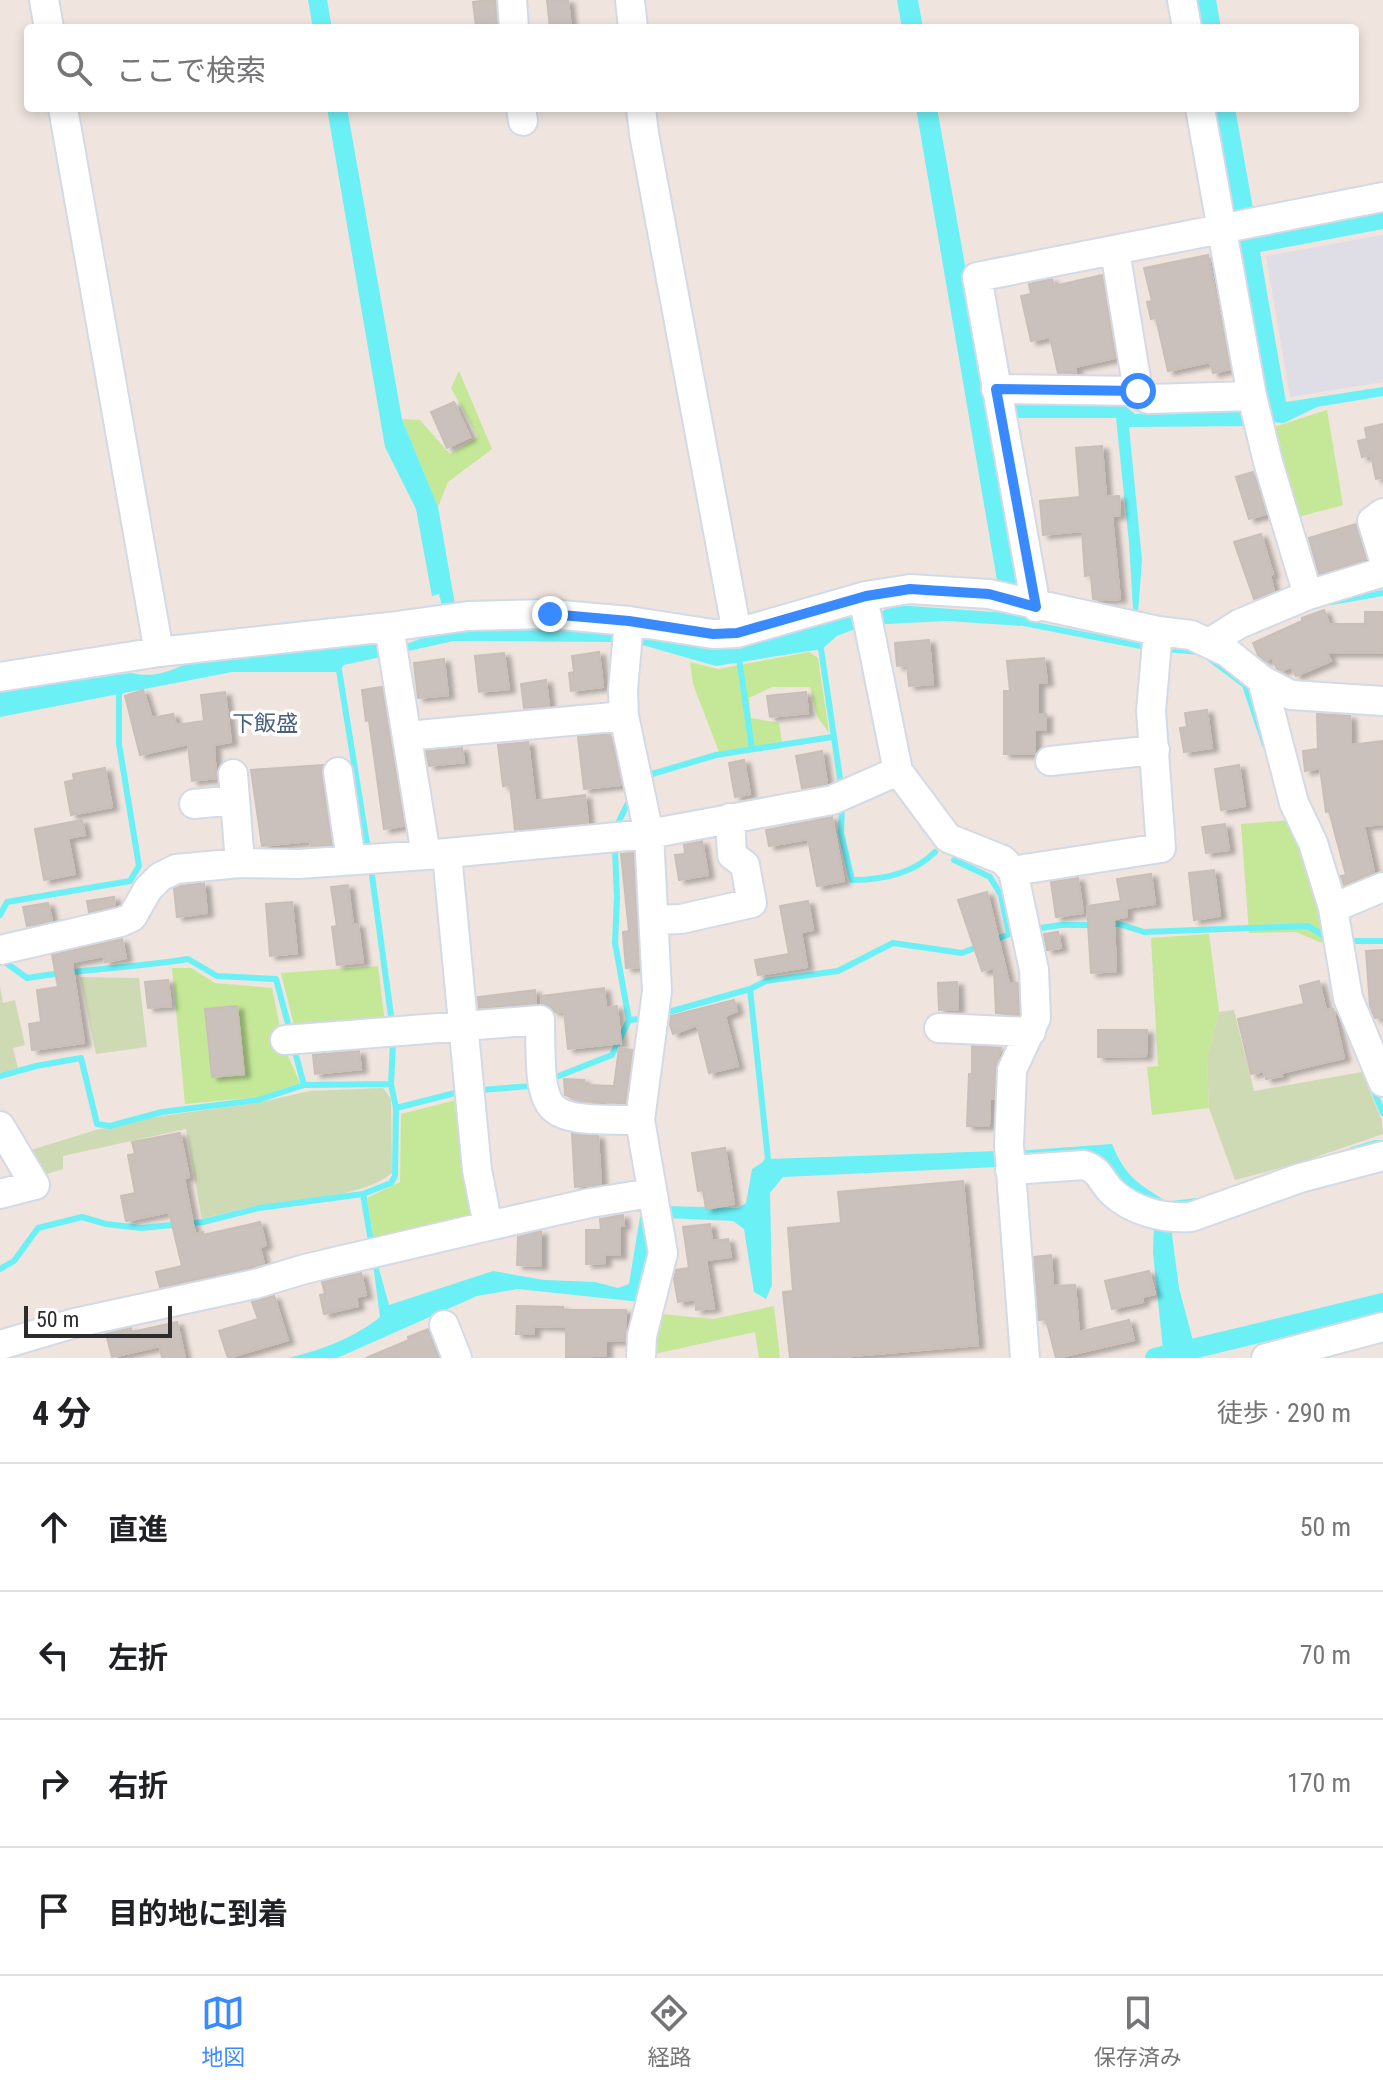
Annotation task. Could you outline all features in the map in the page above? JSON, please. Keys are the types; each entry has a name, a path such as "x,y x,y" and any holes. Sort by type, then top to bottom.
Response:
{"street":[{"path":"44,0 48,24"},
{"path":"512,0 514,24"},
{"path":"630,0 633,24"},
{"path":"1182,0 1186,24"},
{"path":"64,112 159,652"},
{"path":"641,112 737,633"},
{"path":"1201,112 1252,396 1268,462 1308,595"},
{"path":"1036,607 977,277 1383,197"},
{"path":"1115,251 1138,391"},
{"path":"996,389 1138,391 1148,399 1252,396"},
{"path":"1383,513 1372,521 1383,557"},
{"path":"1209,643 1239,624 1308,595 1383,572"},
{"path":"0,677 159,652 392,643 468,616 550,614 629,621 713,634 737,633 866,612 910,589 989,594 1036,607 1191,635 1227,652 1262,680 1291,695 1383,701"},
{"path":"866,612 898,771 948,838 1003,860 1013,871 1034,970 1036,1018 1012,1070 1009,1158 1025,1358"},
{"path":"629,621 624,716 649,834 657,991 640,1120 663,1253 642,1336 641,1358"},
{"path":"1013,871 1161,848 1151,711 1158,631"},
{"path":"392,643 407,736 436,854 463,1025 477,1170 488,1226"},
{"path":"1262,680 1294,803 1313,843 1333,908 1348,998 1383,1082"},
{"path":"407,736 624,716"},
{"path":"1050,761 1155,750"},
{"path":"0,950 132,917 148,889 160,877 176,869 436,854 649,834 832,800 898,771"},
{"path":"338,772 351,860"},
{"path":"194,804 234,787 240,863"},
{"path":"654,920 681,919 752,903 745,865 732,855 730,818"},
{"path":"1333,908 1383,887"},
{"path":"291,1039 540,1020 540,1070 544,1099 561,1116 585,1120 640,1120"},
{"path":"939,1028 1031,1032"},
{"path":"0,1126 35,1185 0,1194"},
{"path":"1009,1158 1084,1165 1096,1169 1111,1191 1137,1210 1191,1217 1300,1178 1383,1156"},
{"path":"0,1345 75,1323 255,1284 305,1269 488,1226 651,1193"},
{"path":"444,1325 457,1358"},
{"path":"1266,1358 1348,1348 1383,1327"}],"shaded area":[{"path":"1383,235 1383,382 1290,397 1266,256"}],"green space":[{"path":"459,371 492,449 448,482 438,507 402,419 420,420 450,454 478,437 451,388"},
{"path":"1327,410 1343,505 1294,518 1268,429"},
{"path":"809,652 818,658 829,733 817,716 810,687 772,687 749,698 751,718 779,723 782,742 719,752 693,684 690,662 718,669"},
{"path":"1292,820 1330,923 1327,945 1296,932 1249,933 1241,824"},
{"path":"1209,934 1219,1012 1207,1058 1209,1108 1152,1115 1147,1067 1158,1066 1151,938"},
{"path":"378,966 385,1024 295,1029 281,973"},
{"path":"172,968 191,968 215,983 272,988 284,1047 300,1083 259,1097 185,1104"},
{"path":"80,977 139,978 147,1047 96,1054"},
{"path":"0,987 3,1003 15,1000 25,1045 13,1048 18,1068 0,1073"},
{"path":"1234,1010 1254,1091 1362,1072 1382,1121 1383,1134 1295,1164 1235,1180 1209,1108 1207,1058 1219,1012"},
{"path":"383,1088 391,1099 392,1173 364,1188 331,1196 256,1206 202,1219 186,1129 63,1156 63,1169 34,1178 21,1153 96,1130 161,1116 257,1103 310,1091"},
{"path":"464,1098 474,1217 374,1241 367,1198 400,1182 401,1114"},
{"path":"774,1306 780,1358 759,1358 755,1332 654,1354 661,1314 713,1319"}],"water":[{"path":"308,0 327,0 331,24 312,24"},
{"path":"897,0 918,0 922,24 901,24"},
{"path":"1194,0 1216,0 1220,24 1198,24"},
{"path":"328,112 348,112 402,419 438,507 455,605 442,606 439,594 432,596 416,509 385,447"},
{"path":"917,112 938,112 1022,586 1018,586 1018,591 1003,588 1002,582 997,580"},
{"path":"1214,112 1236,112 1254,214 1234,218"},
{"path":"1383,210 1383,229 1260,252 1286,402 1383,387 1383,396 1317,407 1284,423 1269,422 1237,238"},
{"path":"1119,401 1135,414 1248,411 1253,426 1129,427 1142,560 1138,612 1133,609 1116,418 1007,418 1007,403"},
{"path":"896,605 1022,614 1039,622 1020,626 947,621 865,625 837,636 822,649 716,666 639,644 639,637 650,634 724,647 755,644 857,614 876,614"},
{"path":"496,626 607,628 616,634 615,642 454,641 344,665 338,672 232,672 0,717 0,691 131,673 154,674 202,658 233,653 380,643 404,645 440,631"},
{"path":"1112,1144 1122,1165 1134,1179 1167,1202 1156,1205 1125,1190 1099,1159 1017,1164 1016,1151"},
{"path":"999,1151 997,1167 783,1177 770,1193 772,1285 766,1299 754,1292 744,1229 733,1221 668,1218 664,1206 738,1208 746,1203 752,1169 768,1159"},
{"path":"650,1213 652,1257 641,1302 518,1289 477,1296 337,1358 288,1358 337,1342 380,1317 373,1264 377,1262 389,1305 493,1271 544,1280 595,1282 618,1288 629,1284 640,1217"},
{"path":"1154,1221 1171,1227 1179,1288 1193,1341 1163,1349 1153,1253"}],"building":[{"path":"495,0 497,24 476,24 473,2"},
{"path":"547,0 568,0 571,24 550,24"},
{"path":"1208,255 1230,369 1213,373 1210,362 1168,371 1156,318 1151,319 1147,302 1152,301 1144,268"},
{"path":"1102,275 1115,358 1075,367 1076,372 1058,373 1050,337 1031,341 1021,296 1031,294 1029,284 1052,279 1054,286"},
{"path":"454,402 470,437 447,448 431,412"},
{"path":"1383,424 1383,478 1376,479 1371,455 1362,457 1358,441 1367,439 1365,428"},
{"path":"1102,446 1106,497 1119,496 1120,515 1112,516 1120,599 1093,599 1091,575 1085,576 1082,531 1043,535 1040,501 1080,497 1076,448"},
{"path":"1253,472 1266,514 1249,519 1236,477"},
{"path":"1356,524 1366,559 1319,574 1309,538"},
{"path":"1261,534 1273,574 1270,575 1274,591 1254,599 1234,542"},
{"path":"1324,610 1329,624 1365,624 1365,612 1383,612 1383,653 1327,653 1331,661 1296,676 1291,667 1281,671 1272,657 1265,661 1258,655 1253,643"},
{"path":"929,640 933,684 909,686 907,665 897,666 895,643"},
{"path":"599,652 603,687 571,691 569,673 574,672 572,656"},
{"path":"504,653 509,689 479,692 475,656"},
{"path":"1044,658 1047,682 1038,683 1038,714 1046,714 1046,730 1035,730 1035,754 1004,754 1004,691 1010,691 1007,661"},
{"path":"444,659 448,695 418,698 414,663"},
{"path":"546,680 549,706 524,708 521,684"},
{"path":"382,687 404,826 384,829 362,690"},
{"path":"143,690 152,718 173,714 176,725 204,721 201,695 225,692 231,742 214,745 216,778 192,781 188,744 140,755 125,696"},
{"path":"806,692 808,713 770,717 767,696"},
{"path":"1207,710 1212,748 1184,752 1180,728 1187,727 1185,713"},
{"path":"1317,714 1350,716 1351,745 1383,741 1383,824 1364,826 1374,872 1344,885 1341,876 1346,875 1329,811 1326,812 1320,768 1305,771 1303,751 1318,749"},
{"path":"610,734 621,785 584,789 578,737"},
{"path":"528,742 535,801 585,795 588,823 515,830 510,785 503,786 498,745"},
{"path":"462,748 464,762 429,766 426,751"},
{"path":"822,751 827,784 802,788 796,756"},
{"path":"744,760 750,794 735,797 729,763"},
{"path":"323,765 321,774 332,845 311,846 310,841 262,846 251,770"},
{"path":"1239,765 1245,806 1221,810 1215,769"},
{"path":"105,768 112,807 71,815 65,782 74,780 73,774"},
{"path":"832,817 844,881 817,886 808,839 769,846 766,830"},
{"path":"82,820 85,835 68,838 75,874 44,880 35,829"},
{"path":"1225,824 1229,850 1206,853 1202,827"},
{"path":"702,841 708,875 679,880 675,855 685,854 684,845"},
{"path":"633,853 639,967 626,968 623,932 629,931 621,854"},
{"path":"1214,870 1220,916 1194,920 1189,873"},
{"path":"1151,874 1155,904 1126,908 1127,917 1114,919 1116,971 1091,973 1087,906 1121,901 1117,879"},
{"path":"1078,878 1083,913 1056,917 1051,882"},
{"path":"204,883 207,913 177,917 174,889"},
{"path":"348,885 353,925 358,924 363,962 337,965 332,927 337,926 331,887"},
{"path":"987,892 1009,983 1018,983 1019,1014 996,1013 994,968 982,971 958,900"},
{"path":"114,897 115,906 89,912 87,901"},
{"path":"808,901 813,930 801,932 807,967 758,975 755,960 789,954 780,906"},
{"path":"292,902 297,953 270,956 266,904"},
{"path":"48,903 52,921 27,926 23,907"},
{"path":"1058,932 1061,948 1047,950 1044,934"},
{"path":"122,939 126,958 105,962 104,956 72,962 84,1043 32,1050 29,1024 41,1022 37,990 58,987 52,955"},
{"path":"1383,950 1383,1017 1375,1018 1370,1006 1366,951"},
{"path":"168,980 171,1006 148,1008 145,982"},
{"path":"1319,981 1326,1010 1333,1009 1344,1058 1266,1079 1264,1071 1251,1074 1238,1019 1304,1004 1300,986"},
{"path":"957,982 958,1009 939,1010 938,983"},
{"path":"604,988 606,1008 617,1006 621,1043 568,1049 564,1011 555,1012 542,1004 541,996"},
{"path":"535,990 536,1003 479,1008 478,997"},
{"path":"734,1000 737,1011 725,1016 738,1066 709,1073 697,1025 673,1034 671,1016"},
{"path":"237,1006 244,1074 212,1077 205,1009"},
{"path":"1098,1030 1147,1030 1146,1056 1098,1057"},
{"path":"972,1046 1001,1048 995,1069 994,1099 990,1099 989,1126 967,1126"},
{"path":"619,1048 632,1050 625,1103 584,1101 565,1095 564,1079 584,1080 584,1085 614,1086"},
{"path":"359,1051 361,1069 315,1074 313,1055"},
{"path":"180,1133 189,1177 184,1178 195,1234 203,1232 203,1235 260,1222 266,1245 260,1247 264,1264 160,1287 156,1272 182,1266 169,1212 126,1221 121,1196 135,1193 128,1155 135,1154 132,1142"},
{"path":"572,1133 598,1136 601,1184 575,1187"},
{"path":"725,1148 734,1204 706,1209 703,1190 698,1191 692,1153"},
{"path":"963,1181 978,1345 829,1358 790,1358 783,1292 793,1291 788,1228 841,1223 838,1192"},
{"path":"623,1215 620,1255 605,1255 605,1263 586,1264 586,1230 601,1230 600,1219"},
{"path":"710,1224 712,1241 728,1239 731,1257 706,1260 714,1308 696,1310 695,1299 678,1302 674,1279 676,1270 689,1268 683,1227"},
{"path":"541,1231 541,1266 517,1265 518,1237"},
{"path":"1051,1255 1053,1286 1075,1285 1079,1332 1129,1320 1134,1340 1056,1358 1046,1319 1039,1320 1034,1257"},
{"path":"1149,1271 1155,1294 1142,1297 1143,1302 1112,1309 1105,1281"},
{"path":"361,1273 366,1295 356,1297 358,1306 324,1314 320,1295 325,1294 322,1282"},
{"path":"274,1296 288,1340 228,1358 219,1331 258,1319 252,1302"},
{"path":"517,1306 626,1310 625,1341 606,1341 606,1355 566,1358 566,1327 534,1326 534,1334 516,1334"},
{"path":"177,1322 185,1358 162,1358 160,1346 112,1357 106,1334"},
{"path":"428,1329 439,1358 366,1358 409,1340 408,1337"}],"waterway":[{"path":"1331,602 1383,593"},
{"path":"1024,623 1146,647"},
{"path":"820,642 841,785"},
{"path":"1167,649 1199,652"},
{"path":"739,658 752,749"},
{"path":"1209,658 1245,685 1265,745"},
{"path":"338,664 368,850"},
{"path":"0,915 7,902 130,881 139,866 119,744 119,689"},
{"path":"652,774 716,755 832,737"},
{"path":"616,827 630,799"},
{"path":"842,806 841,833 852,880 874,879 907,871 935,852"},
{"path":"615,849 615,943 629,1020"},
{"path":"954,860 990,877 1001,895 1009,934 992,941"},
{"path":"371,868 392,1023"},
{"path":"1109,924 1144,932 1308,926 1329,939"},
{"path":"1034,929 1094,925"},
{"path":"1352,941 1383,941"},
{"path":"665,1013 750,989 766,981 838,971 893,943 962,953 982,945"},
{"path":"2,960 27,978 188,959 217,976 276,979 290,1031"},
{"path":"750,989 768,1159 765,1164"},
{"path":"551,1079 612,1055 629,1020 641,1019"},
{"path":"391,1084 393,1043"},
{"path":"293,1045 304,1085 391,1084 396,1108"},
{"path":"0,1076 81,1058 97,1124 110,1126 162,1112 258,1100 304,1085"},
{"path":"481,1090 531,1086"},
{"path":"1372,1087 1383,1113"},
{"path":"0,1269 14,1261 38,1228 82,1217 106,1224 141,1228 203,1222 259,1208 363,1194 391,1183 395,1176 396,1108 459,1092"},
{"path":"1352,1150 1383,1143"},
{"path":"363,1194 371,1241"},
{"path":"1172,1204 1197,1201"},
{"path":"1155,1358 1383,1303"}],"district":[{"name":"下飯盛","path":"265,723"}],"route":[{"path":"550,614 629,621 713,634 737,633 866,596 910,589 989,594 1036,607 996,389 1138,391"}]}
